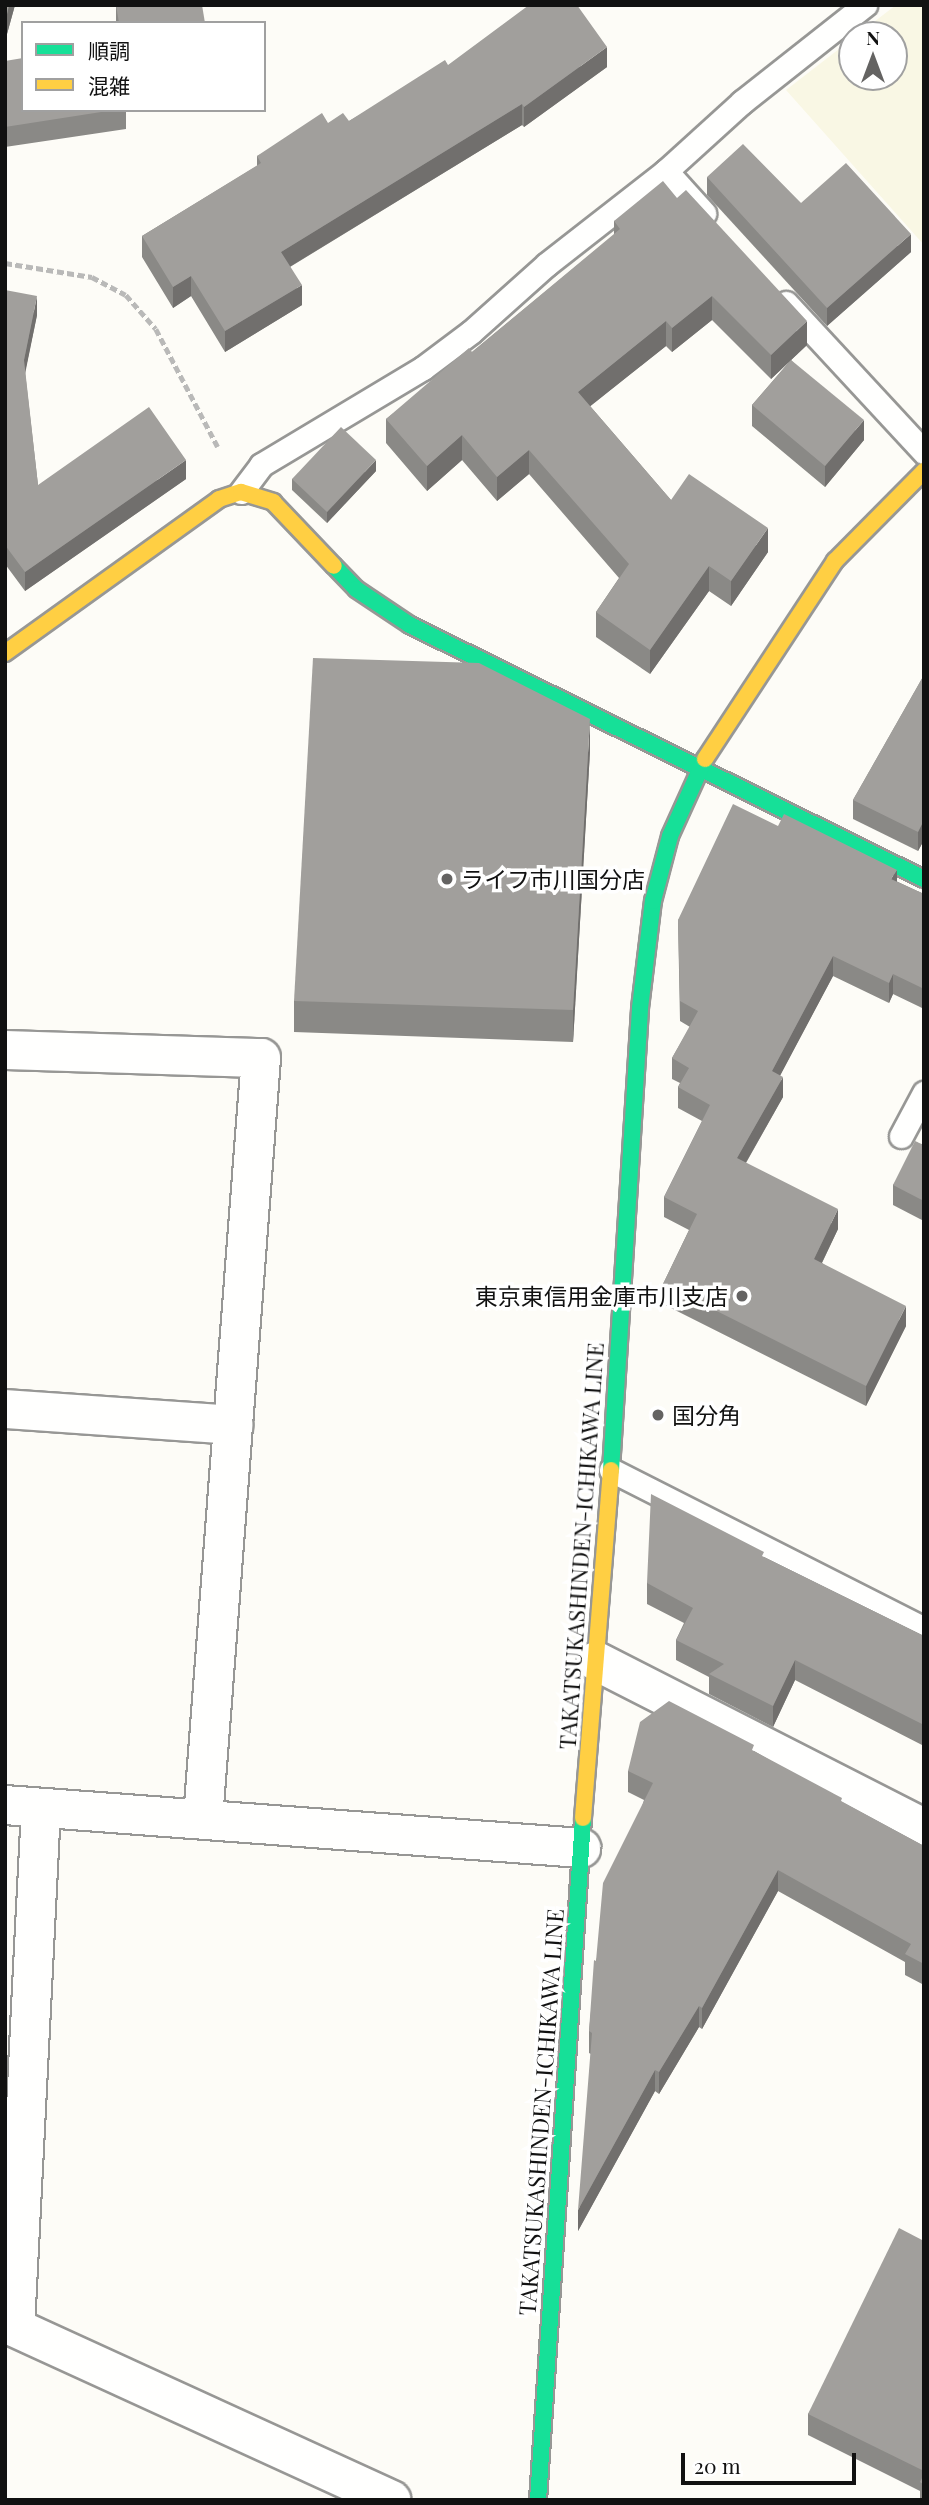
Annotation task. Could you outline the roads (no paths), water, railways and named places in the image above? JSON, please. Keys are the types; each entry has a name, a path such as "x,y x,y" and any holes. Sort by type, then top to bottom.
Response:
{"main road":[{"name":"TAKATSUKASHINDEN-ICHIKAWA LINE","path":"538,2500 581,1848 611,1470 640,1008 651,914 670,836 700,767 835,561 924,471"},
{"path":"5,653 219,499 241,492 273,502 356,589 410,625 924,879"}],"street":[{"path":"5,1050 261,1058 203,1818"},
{"path":"5,1409 233,1425"},
{"path":"596,1661 924,1828"},
{"path":"391,2500 10,2325 23,1806 581,1848"}],"lane":[{"path":"241,492 261,466 423,368 471,332 547,264 666,172 742,102 865,5"},
{"path":"666,172 721,232"},
{"path":"767,282 924,452"},
{"path":"901,1136 924,1093"},
{"path":"611,1470 924,1629"}],"place":[{"name":"ライフ市川国分店","path":"447,879"},
{"name":"東京東信用金庫市川支店","path":"742,1296"},
{"name":"国分角","path":"658,1415"}]}
